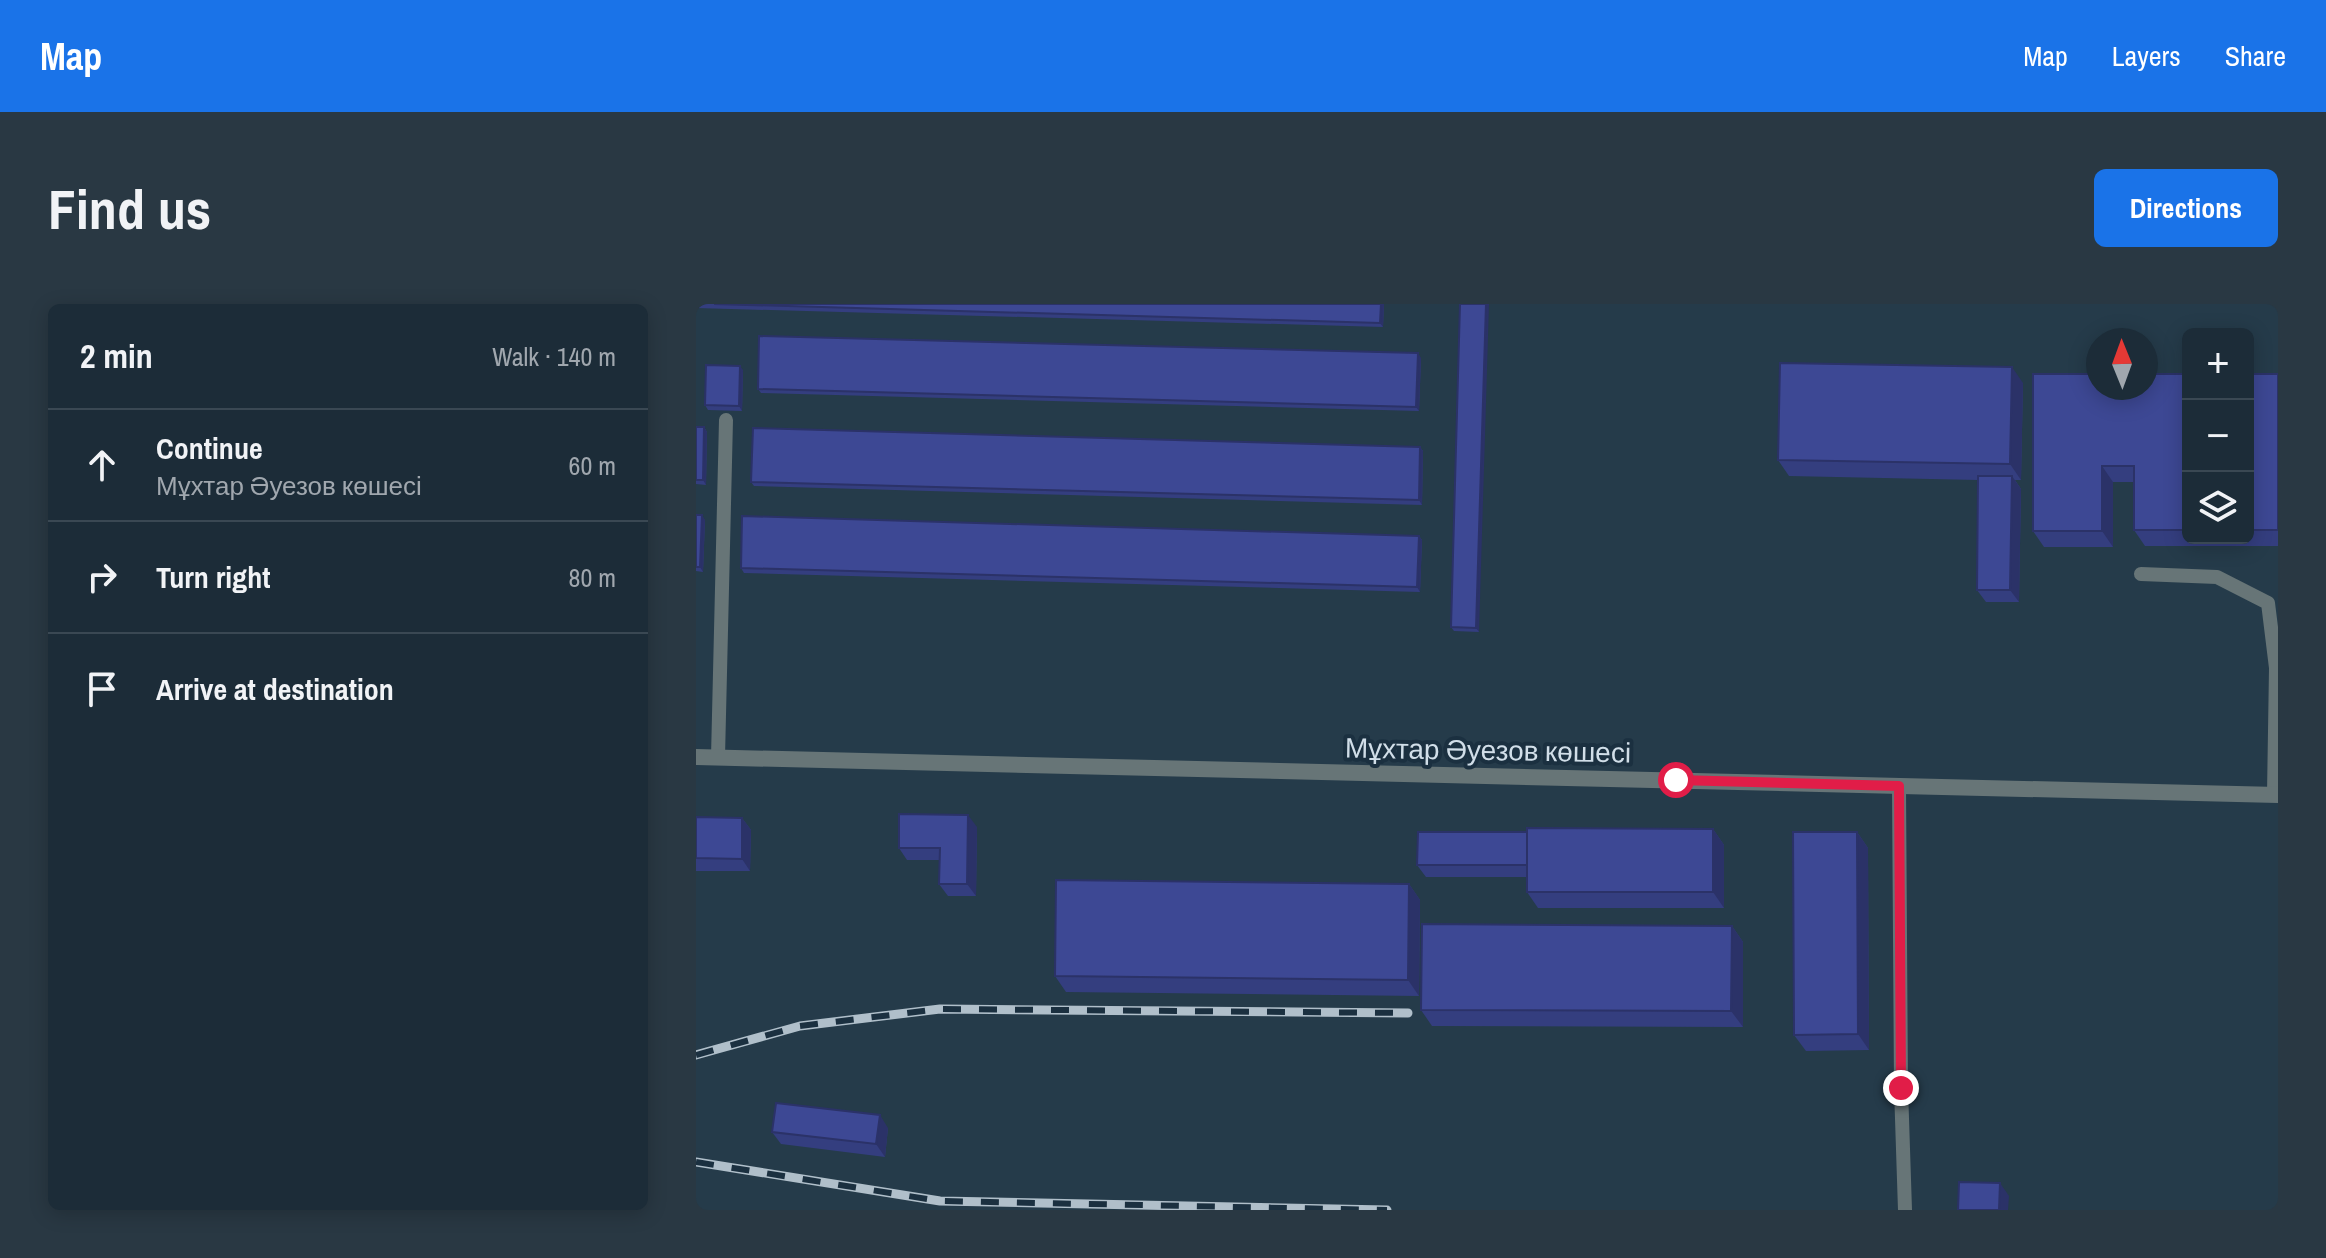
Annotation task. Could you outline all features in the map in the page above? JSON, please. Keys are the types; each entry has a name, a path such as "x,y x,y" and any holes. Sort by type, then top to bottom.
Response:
{"street":[{"name":"Мұхтар Әуезов көшесі","path":"696,757 2276,794"}],"lane":[{"path":"718,757 726,420"},
{"path":"2141,574 2217,577 2268,603 2276,668 2276,794"},
{"path":"1899,786 1905,1210"}],"building":[{"path":"714,304 1381,304 1380,323"},
{"path":"1460,304 1486,304 1476,628 1451,627"},
{"path":"759,336 1418,353 1416,407 758,389"},
{"path":"1780,363 2012,367 2010,464 1778,460"},
{"path":"706,365 740,366 739,406 705,405"},
{"path":"2033,374 2086,374 2086,400 2158,400 2158,374 2182,374 2182,530 2134,530 2134,466 2102,466 2102,531 2033,531"},
{"path":"2254,374 2278,374 2278,530 2254,530"},
{"path":"696,427 704,427 703,480 696,480"},
{"path":"753,428 1420,447 1419,500 751,482"},
{"path":"1978,476 2012,476 2010,590 1977,590"},
{"path":"696,515 702,515 700,567 696,567"},
{"path":"742,516 1419,536 1417,587 741,568"},
{"path":"899,814 968,815 967,884 939,884 940,848 899,848"},
{"path":"696,817 742,818 742,859 696,858"},
{"path":"1527,828 1713,829 1713,892 1527,892"},
{"path":"1418,832 1527,832 1527,865 1417,865"},
{"path":"1793,832 1857,832 1858,1034 1794,1035"},
{"path":"1056,880 1409,884 1408,980 1055,976"},
{"path":"1422,924 1732,926 1731,1011 1421,1010"},
{"path":"776,1103 880,1115 876,1144 772,1132"},
{"path":"1959,1182 2000,1183 1999,1210 1958,1210"}],"railway":[{"path":"696,1055 800,1026 940,1009 1408,1013"},
{"path":"696,1162 940,1201 1387,1210"}],"route":[{"path":"1676,780 1899,786 1901,1088"}]}
